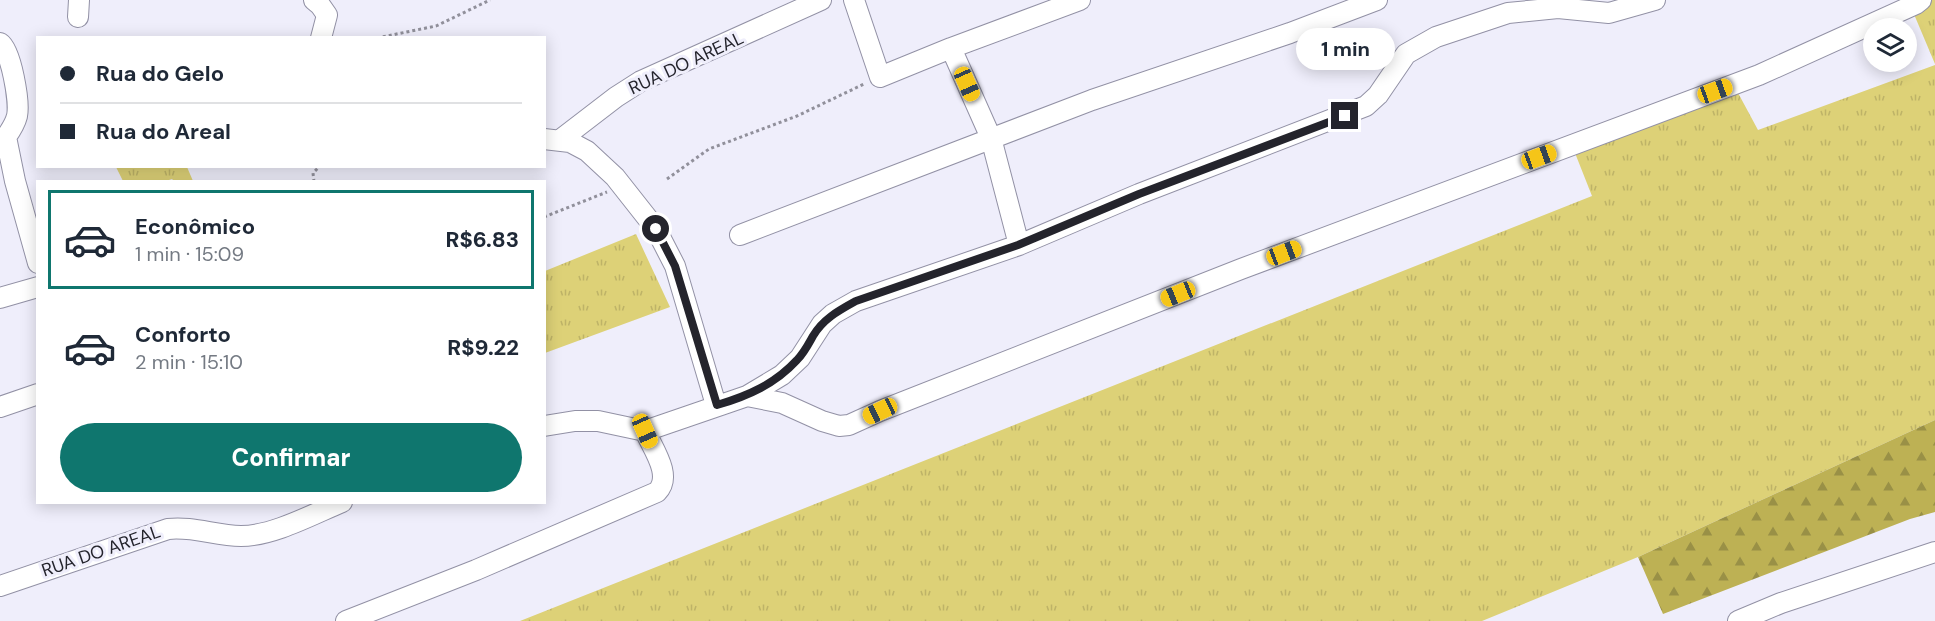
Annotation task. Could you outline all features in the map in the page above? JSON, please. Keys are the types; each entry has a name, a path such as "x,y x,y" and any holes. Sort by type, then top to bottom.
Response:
{"street":[{"path":"314,0 327,15 322,36"},
{"name":"RUA DO AREAL","path":"552,140 641,81 821,0"},
{"path":"854,0 880,77 1080,0"},
{"path":"740,235 991,138 1377,0"},
{"path":"1488,19 1495,0"},
{"path":"546,426 575,421 598,421 645,431 747,396 782,375 807,348 822,324 833,314 856,301 1018,245 1139,194 1366,106 1378,95 1406,54 1436,37 1508,13 1558,8 1609,13 1655,0"},
{"path":"747,396 782,403 830,424 849,425 1241,269 1759,75 1921,0"},
{"path":"0,43 7,51 18,106 14,124 3,138 8,183 36,258"},
{"path":"951,48 991,138 1018,245"},
{"path":"552,140 570,142 587,151 622,185 656,229 675,266 717,405"},
{"path":"0,298 36,288"},
{"path":"0,407 36,394"},
{"path":"346,621 476,570 657,492 663,484 664,474 645,431"},
{"name":"RUA DO AREAL","path":"0,586 168,529 193,528 237,536 258,534 337,504"},
{"path":"1738,621 1781,603 1935,552"}],"path":[{"path":"387,36 435,26 490,0"},
{"path":"668,179 709,149 797,116 880,77"},
{"path":"546,216 622,185"}],"green space":[{"path":"1908,0 1935,0 1935,64 1917,18"},
{"path":"1935,65 1935,420 1638,557 1482,621 520,621 1592,196 1575,153 1737,91 1758,130"},
{"path":"116,168 187,168 193,180 172,179 122,180"},
{"path":"636,234 670,307 546,353 546,271"},
{"path":"1935,420 1935,512 1910,519 1663,614 1638,557"}],"route":[{"path":"656,229 675,266 717,405 747,396 782,375 800,358 822,324 833,314 856,301 1018,245 1139,194 1345,116"}]}
